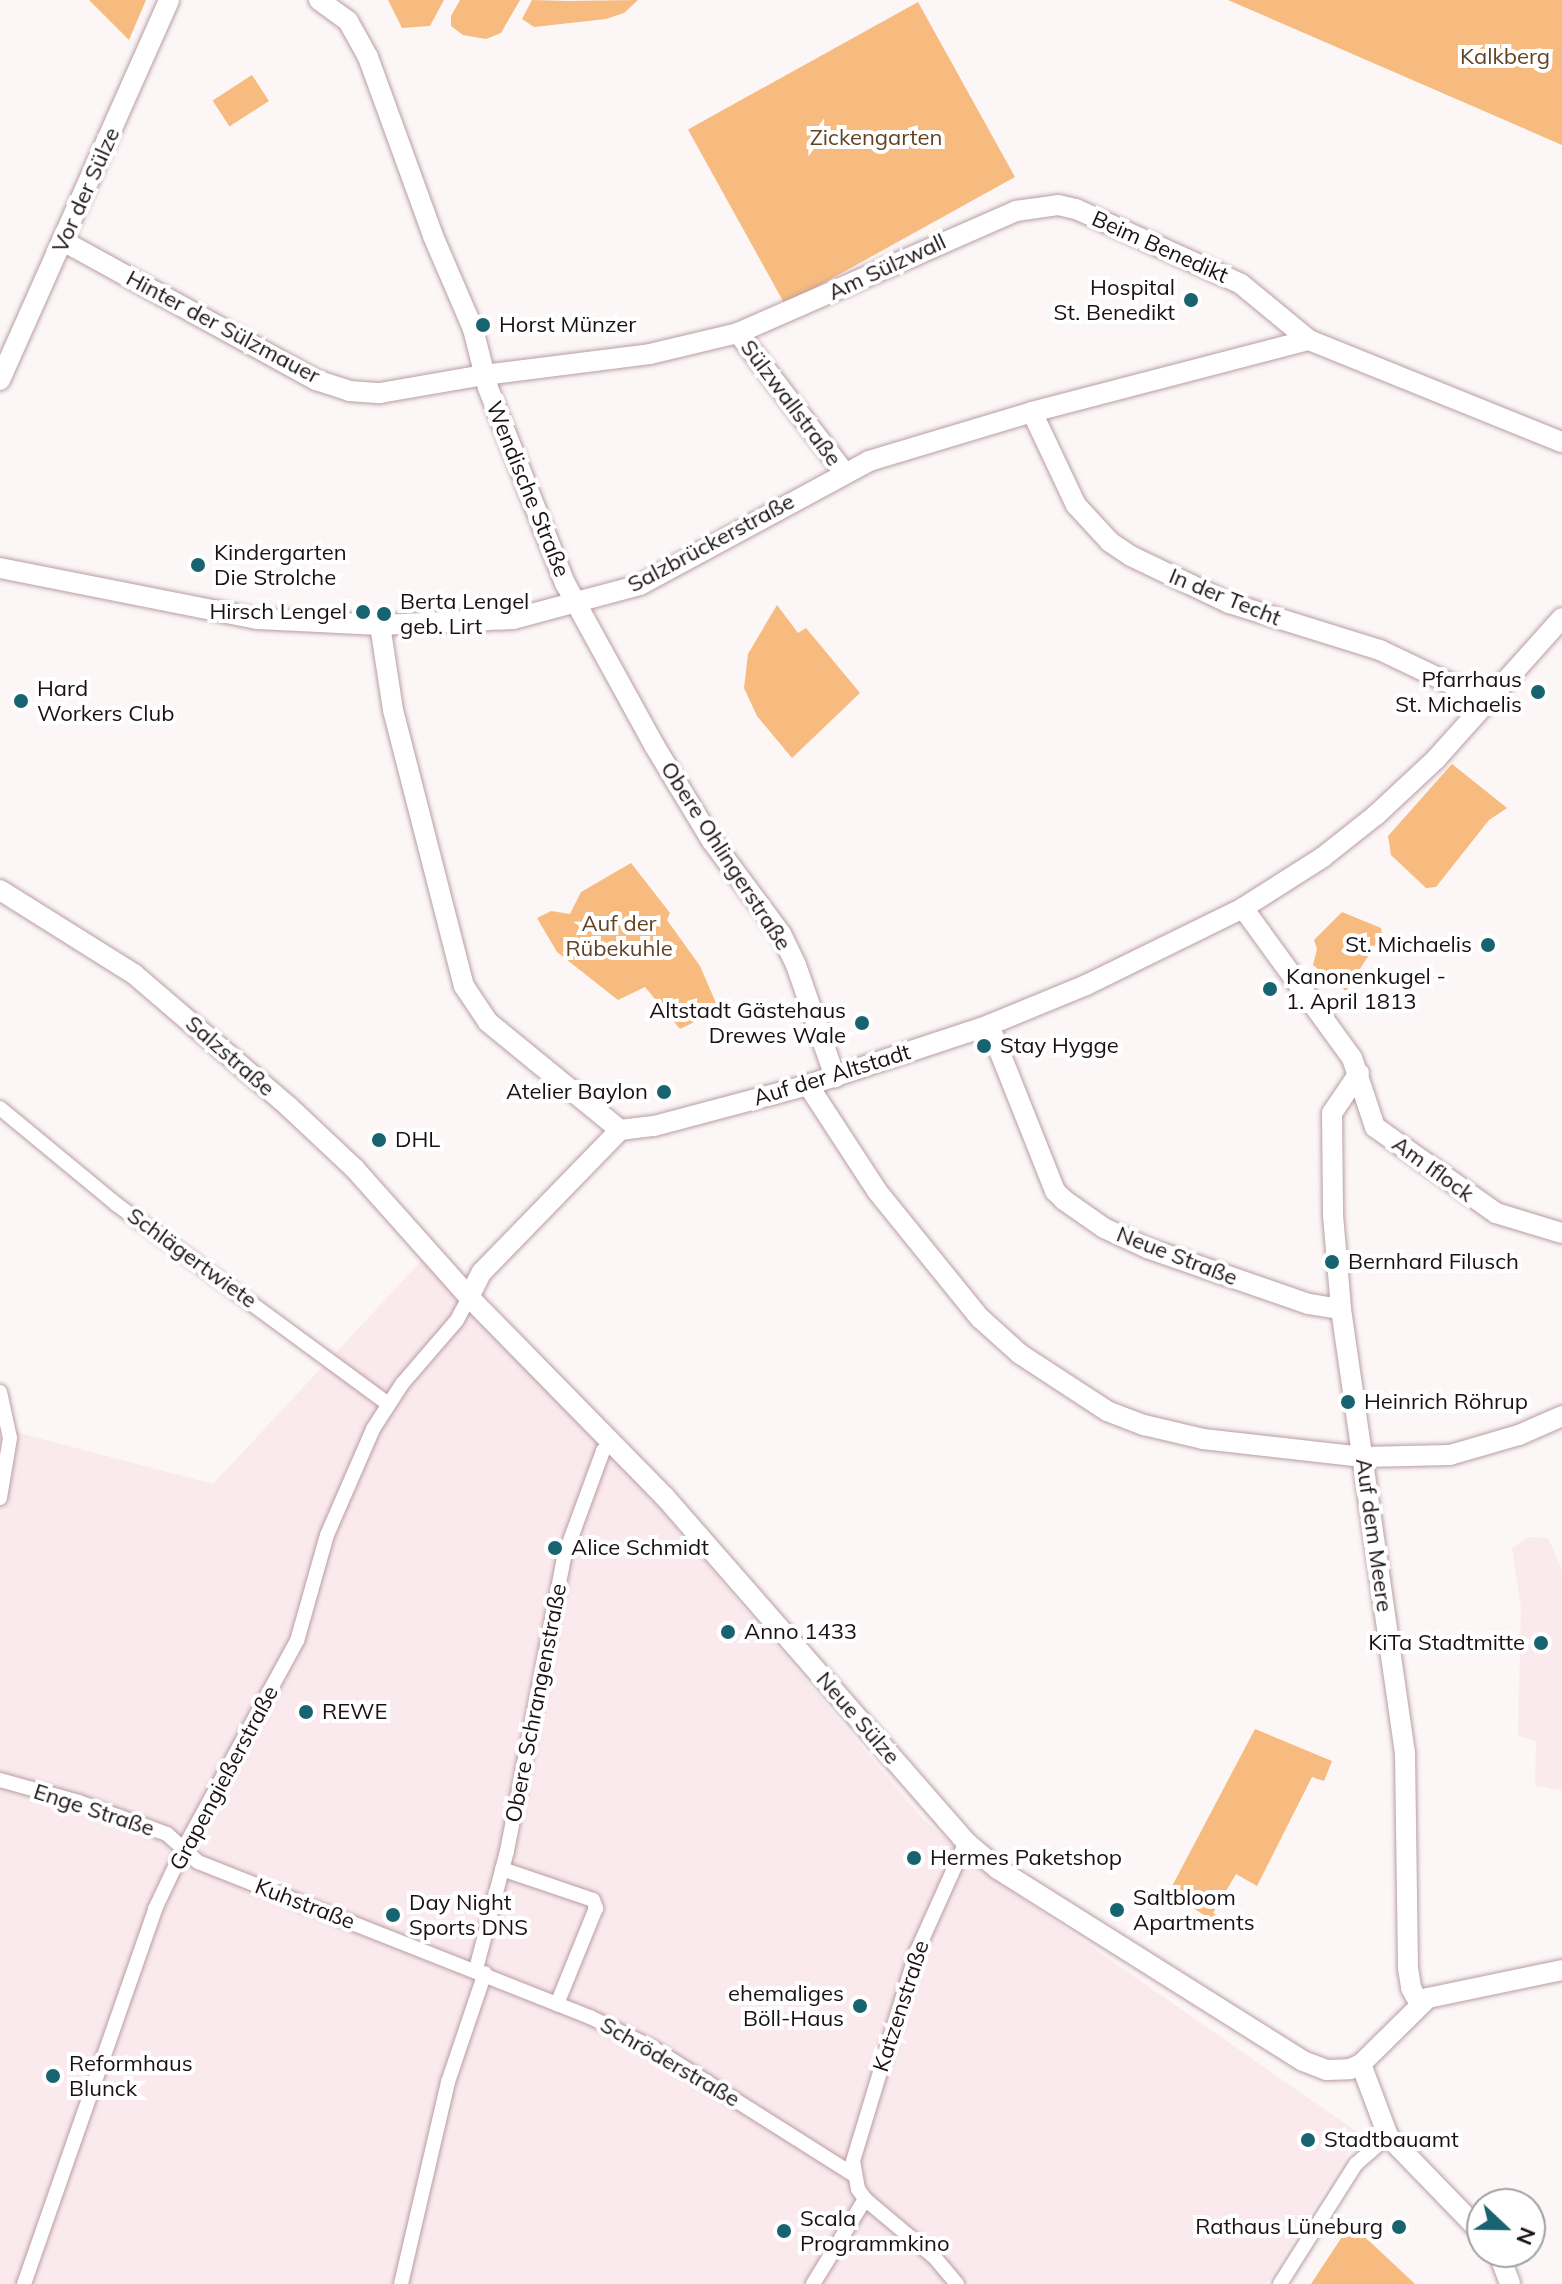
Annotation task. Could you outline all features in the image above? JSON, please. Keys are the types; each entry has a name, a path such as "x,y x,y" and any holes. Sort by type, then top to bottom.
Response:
{"street":[{"name":"Vor der Sülze","path":"0,380 169,0"},
{"path":"319,0 348,21 368,57 433,236 473,329 484,375"},
{"name":"Beim Benedikt","path":"1038,206 1076,209 1224,275 1309,340 1562,442"},
{"name":"Am Sülzwall","path":"738,333 942,241 1016,211 1038,206"},
{"name":"Hinter der Sülzmauer","path":"63,241 316,380 349,391 380,393 484,375 650,354 738,333"},
{"name":"Sülzwallstraße","path":"738,333 844,472"},
{"path":"1032,412 1309,340"},
{"name":"Wendische Straße","path":"484,375 574,602"},
{"name":"Salzbrückerstraße","path":"0,568 258,619 380,625 513,619 640,585 844,472 869,461 1032,412"},
{"name":"In der Techt","path":"1032,412 1076,505 1110,542 1131,556 1229,603 1380,650 1487,701"},
{"name":"Obere Ohlingerstraße","path":"574,602 712,841 781,934 796,965 835,1077"},
{"name":"Auf der Altstadt","path":"620,1130 654,1126 808,1085 989,1025 1086,985 1243,908 1323,857 1376,815 1436,759 1562,618"},
{"path":"380,625 393,710 464,986 488,1022 620,1130 482,1272 469,1297"},
{"name":"Salzstraße","path":"0,890 85,941 143,982 289,1107 355,1169 432,1256"},
{"name":"Am Iflock","path":"1243,908 1356,1065 1375,1127 1496,1213 1562,1233"},
{"name":"Neue Straße","path":"989,1025 1055,1191 1064,1200 1104,1228 1147,1248 1309,1304 1341,1309"},
{"name":"Auf dem Meere","path":"1356,1065 1332,1113 1333,1215 1341,1309 1405,1753 1408,1968 1411,1988 1420,2004"},
{"path":"808,1085 877,1191 980,1318 1052,1378 1107,1411 1164,1431 1251,1446 1363,1457 1450,1455 1519,1435 1562,1416"},
{"name":"Schlägertwiete","path":"0,1108 116,1204 388,1404"},
{"name":"Neue Sülze","path":"432,1256 726,1566 966,1842 1026,1888 1303,2061 1338,2071 1361,2064"},
{"name":"Grapengießerstraße","path":"24,2284 155,1909 184,1848 297,1641 327,1535 388,1404 457,1320 469,1297"},
{"path":"0,1392 5,1437 0,1498"},
{"name":"Obere Schrangenstraße","path":"401,2284 448,2082 480,1971 564,1557 606,1436"},
{"name":"Enge Straße","path":"0,1780 79,1802 167,1834 184,1848"},
{"name":"Katzenstraße","path":"854,2175 853,2161 917,1951 966,1842"},
{"name":"Kuhstraße","path":"184,1848 198,1862 480,1971"},
{"path":"502,1869 593,1900 596,1908 557,2004"},
{"path":"1466,2216 1388,2136 1361,2064 1420,2004 1438,1995 1562,1970"},
{"name":"Schröderstraße","path":"480,1971 653,2048 854,2175"},
{"path":"1280,2284 1356,2164 1388,2136"},
{"path":"854,2175 865,2199 934,2257 957,2284"},
{"path":"813,2284 865,2199"}],"shaded area":[{"path":"425,1257 617,1458 923,1819 983,1871 1360,2134 1266,2284 0,2284 0,1428 213,1484"},
{"name":"KiTa Stadtmitte","path":"1529,1537 1548,1538 1562,1570 1562,1791 1535,1786 1536,1741 1518,1736 1521,1608 1512,1548"}],"green space":[{"path":"89,0 146,0 129,40"},
{"path":"388,0 444,0 430,26 402,28"},
{"path":"460,0 520,0 501,33 486,39 463,35 451,26 451,16"},
{"path":"532,0 638,0 624,13 606,19 534,27 522,19"},
{"name":"Kalkberg","path":"1228,0 1562,0 1562,145"},
{"name":"Zickengarten","path":"918,2 1015,177 785,304 688,130"},
{"path":"252,75 269,101 229,127 213,101"},
{"path":"777,605 798,633 806,628 860,693 792,758 757,716 744,688 748,654"},
{"path":"1452,764 1507,808 1489,820 1436,887 1426,888 1391,855 1388,836"},
{"name":"Auf der Rübekuhle","path":"631,863 670,913 667,920 700,966 719,1010 680,1029 645,987 618,1000 557,952 537,918 551,911 570,914 581,892"},
{"path":"1342,912 1381,928 1382,934 1346,991 1313,965 1317,949 1314,940"},
{"path":"1255,1729 1332,1761 1324,1781 1312,1777 1257,1886 1236,1874 1213,1913 1230,1924 1228,1931 1169,1892"},
{"path":"1353,2220 1369,2234 1366,2238 1415,2284 1311,2284"}],"place":[{"name":"Hospital St. Benedikt","path":"1191,300"},
{"name":"Horst Münzer","path":"483,325"},
{"name":"Kindergarten Die Strolche","path":"198,565"},
{"name":"Hirsch Lengel","path":"363,612"},
{"name":"Berta Lengel geb. Lirt","path":"384,614"},
{"name":"Pfarrhaus St. Michaelis","path":"1538,692"},
{"name":"Hard Workers Club","path":"21,701"},
{"name":"St. Michaelis","path":"1488,945"},
{"name":"Kanonenkugel - 1. April 1813","path":"1270,989"},
{"name":"Altstadt Gästehaus Drewes Wale","path":"862,1023"},
{"name":"Stay Hygge","path":"984,1046"},
{"name":"Atelier Baylon","path":"664,1092"},
{"name":"DHL","path":"379,1140"},
{"name":"Bernhard Filusch","path":"1332,1262"},
{"name":"Heinrich Röhrup","path":"1348,1402"},
{"name":"Alice Schmidt","path":"555,1548"},
{"name":"Anno 1433","path":"728,1632"},
{"name":"KiTa Stadtmitte","path":"1541,1643"},
{"name":"REWE","path":"306,1712"},
{"name":"Hermes Paketshop","path":"914,1858"},
{"name":"Saltbloom Apartments","path":"1117,1910"},
{"name":"Day Night Sports DNS","path":"393,1915"},
{"name":"ehemaliges Böll-Haus","path":"860,2006"},
{"name":"Reformhaus Blunck","path":"53,2076"},
{"name":"Stadtbauamt","path":"1308,2140"},
{"name":"Rathaus Lüneburg","path":"1399,2227"},
{"name":"Scala Programmkino","path":"784,2231"}]}
